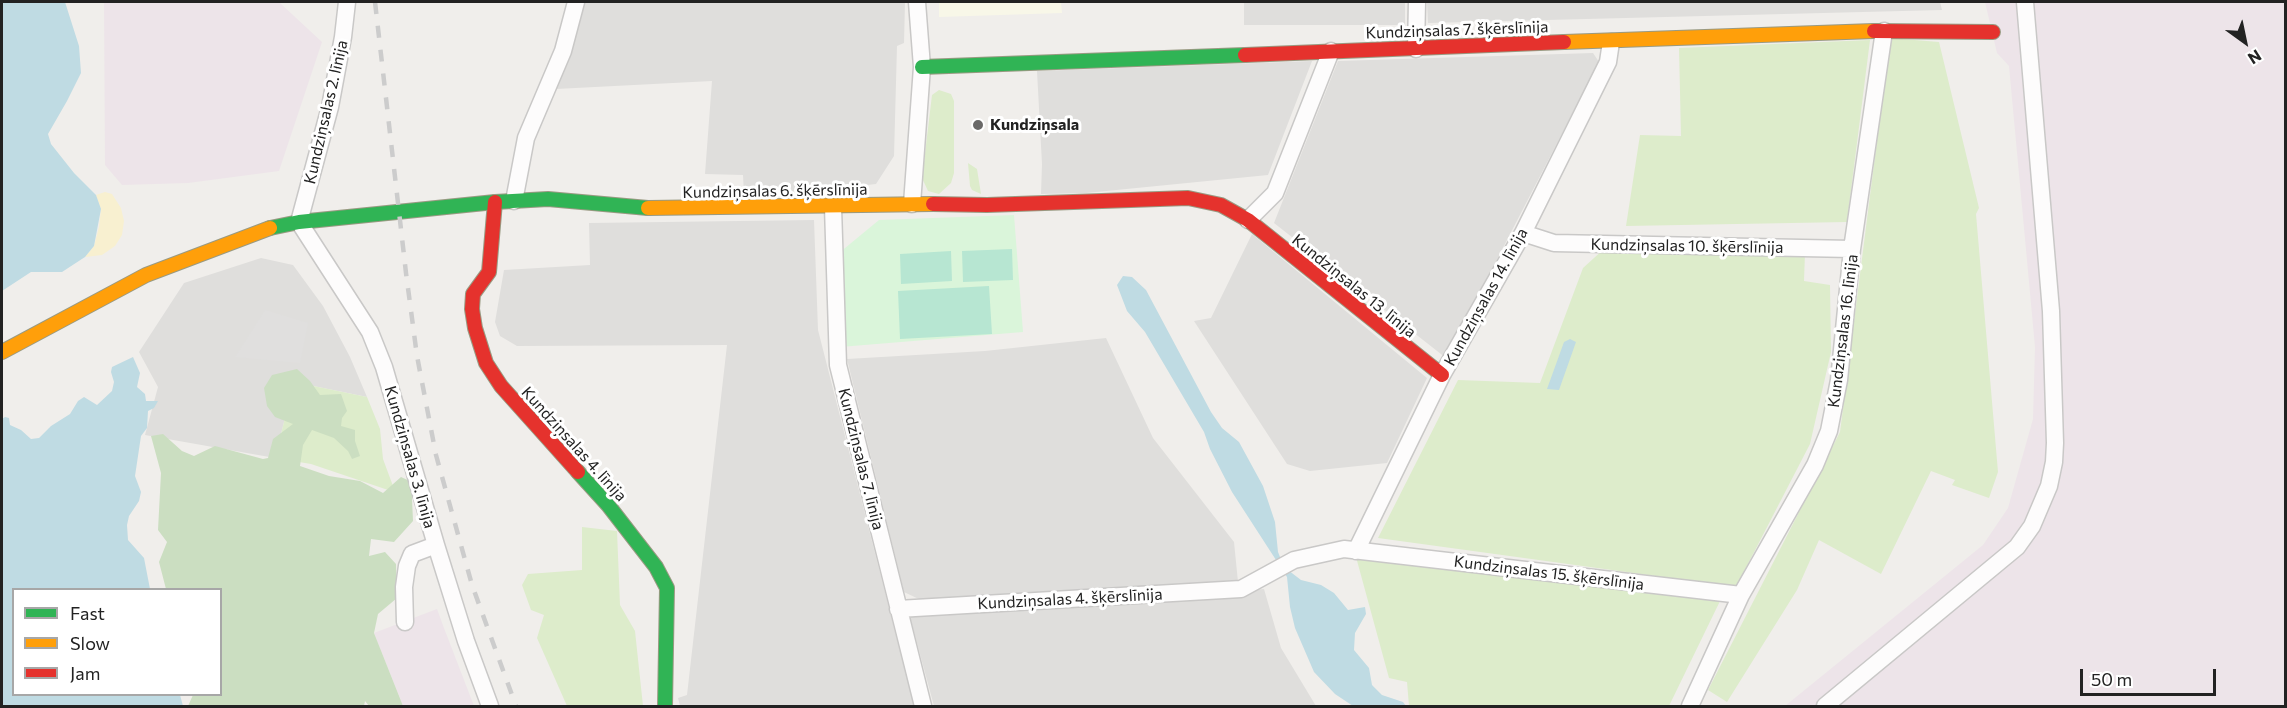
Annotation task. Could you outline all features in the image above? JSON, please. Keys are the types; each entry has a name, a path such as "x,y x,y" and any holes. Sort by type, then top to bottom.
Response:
{"street":[{"name":"Kundziņsalas 2. līnija","path":"299,222 330,107 347,2"},
{"path":"514,201 526,138 563,51 576,2"},
{"path":"912,204 922,68 918,2"},
{"path":"1416,49 1417,2"},
{"path":"1824,706 2017,548 2032,526 2049,486 2055,443 2051,311 2025,2"},
{"name":"Kundziņsalas 7. šķērslīnija","path":"922,68 1884,31 1993,32"},
{"name":"Kundziņsalas 16. līnija","path":"1690,706 1741,595 1815,465 1829,431 1839,380 1852,249 1884,31"},
{"name":"Kundziņsalas 14. līnija","path":"1356,551 1442,375 1522,233 1608,62 1611,42"},
{"path":"1248,220 1275,193 1331,51"},
{"name":"Kundziņsalas 6. šķērslīnija","path":"2,352 146,275 266,230 299,222 495,202 548,199 663,209 912,204 987,205 1188,198 1221,205 1248,220"},
{"name":"Kundziņsalas 4. līnija","path":"495,202 489,272 473,294 472,309 475,328 486,363 501,387 608,505 656,567 667,588 665,706"},
{"name":"Kundziņsalas 7. līnija","path":"833,207 838,365 923,706"},
{"name":"Kundziņsalas 13. līnija","path":"1248,220 1442,375"},
{"name":"Kundziņsalas 3. līnija","path":"299,222 370,332 396,406 436,545 490,706"},
{"name":"Kundziņsalas 10. šķērslīnija","path":"1522,233 1554,243 1852,249"},
{"path":"405,622 404,587 407,566 412,554 436,545"},
{"name":"Kundziņsalas 15. šķērslīnija","path":"1241,589 1294,561 1344,549 1741,595"},
{"name":"Kundziņsalas 4. šķērslīnija","path":"898,609 1241,589"}],"shaded area":[{"path":"104,2 280,2 322,42 279,171 188,183 122,185 105,165"},
{"path":"584,2 905,2 904,43 897,46 894,156 876,184 790,194 744,194 743,175 705,174 712,81 556,89"},
{"path":"939,2 1061,2 1062,13 939,17"},
{"path":"1244,2 1405,2 1405,25 1244,25"},
{"path":"1427,2 1940,2 1942,10 1428,23"},
{"path":"1985,2 2285,2 2285,706 1785,706 1983,545 2008,508 2033,419 2035,347 2009,66 1997,53"},
{"path":"1593,53 1599,62 1446,358 1274,223 1338,61"},
{"path":"1312,61 1268,175 1086,193 1041,194 1042,164 1037,71"},
{"path":"814,220 818,330 914,706 680,706 678,698 687,695 727,345 517,346 500,336 495,322 504,270 590,265 589,223"},
{"path":"1252,234 1427,378 1387,463 1310,471 1287,464 1194,321 1211,318"},
{"path":"261,258 293,265 323,306 350,357 367,397 294,382 275,458 145,435 158,387 139,352 184,283"},
{"path":"265,310 308,323 300,363 235,357"},
{"path":"1106,338 1153,438 1234,542 1238,582 925,602 904,592 847,359 985,351"},
{"path":"1264,589 1281,648 1316,706 934,706 910,617"},
{"path":"437,609 474,706 403,706 374,633"}],"green space":[{"path":"1890,38 1939,42 1979,208 1976,214 1998,472 1989,498 1952,485 1955,480 1931,471 1881,574 1819,540 1797,590 1727,702 1708,690 1840,432"},
{"path":"1870,40 1847,222 1626,226 1640,135 1681,136 1679,48"},
{"name":"Kundziņsala","path":"939,90 951,94 954,101 954,173 951,183 939,194 928,191 922,178 932,95"},
{"path":"968,163 977,169 981,194 972,190 970,186"},
{"path":"1014,215 1023,332 840,347 839,253 879,220"},
{"path":"1605,248 1805,253 1804,281 1830,285 1831,352 1810,444 1736,587 1378,538 1458,380 1540,383 1583,268"},
{"path":"1012,249 1013,280 963,282 962,251"},
{"path":"951,251 952,281 901,284 900,254"},
{"path":"989,286 992,334 900,339 898,291"},
{"path":"297,369 320,395 341,394 347,411 342,418 341,426 355,430 355,441 360,456 352,459 348,451 334,438 312,430 303,445 300,466 329,476 360,481 383,493 401,477 414,483 413,521 394,542 371,539 369,556 385,552 396,564 397,598 378,614 374,633 403,706 369,706 365,701 364,706 188,706 193,696 222,696 222,588 166,588 159,562 167,542 158,530 161,473 151,436 163,434 182,451 194,456 215,446 263,459 268,458 273,439 293,424 275,417 267,406 264,388 272,375"},
{"path":"294,382 367,397 380,429 383,459 393,486 391,491 311,464 275,458"},
{"path":"582,527 617,531 620,605 635,631 643,706 567,706 537,638 544,615 531,610 522,585 528,574 582,570"},
{"path":"1356,557 1721,599 1669,706 1409,706 1407,682 1389,678"}],"sand":[{"path":"105,192 112,194 121,208 124,221 122,235 115,246 102,255 85,257 94,246 99,227 101,209 96,195"}],"water":[{"path":"2,2 65,2 79,46 81,73 48,134 51,144 74,173 96,195 101,209 94,246 85,257 62,272 31,272 2,291"},
{"path":"1123,276 1132,277 1146,290 1211,412 1222,428 1239,442 1263,486 1275,522 1278,552 1284,567 1301,580 1321,585 1334,593 1348,610 1365,607 1366,614 1355,633 1354,650 1369,668 1372,685 1382,695 1403,702 1406,706 1353,706 1335,694 1314,672 1295,628 1287,577 1232,492 1204,432 1145,332 1127,311 1117,285"},
{"path":"1570,339 1576,342 1559,390 1547,389 1564,342"},
{"path":"133,357 140,373 137,387 145,394 146,401 158,401 154,408 148,411 147,428 141,436 135,476 141,492 127,525 128,540 144,558 150,588 12,588 12,696 180,696 183,706 2,706 2,419 9,418 10,425 21,430 31,439 39,438 51,426 70,414 78,401 84,397 97,405 112,391 114,382 112,367"}],"railway":[{"path":"375,2 417,356 436,455 472,585 516,706"}],"traffic: fast":[{"path":"922,67 1245,55"},
{"path":"270,228 299,222 495,202 548,199 648,208"},
{"path":"578,472 608,505 656,567 667,588 665,706"}],"traffic: slow":[{"path":"1564,42 1874,31"},
{"path":"648,208 933,204"},
{"path":"2,352 146,275 270,228"}],"traffic: jam":[{"path":"1874,31 1993,32"},
{"path":"1245,55 1564,42"},
{"path":"933,204 987,205 1188,198 1221,205 1248,220 1442,375"},
{"path":"495,202 489,272 473,294 472,309 475,328 486,363 501,386 578,472"}],"place":[{"name":"Kundziņsala","path":"978,125"}]}
